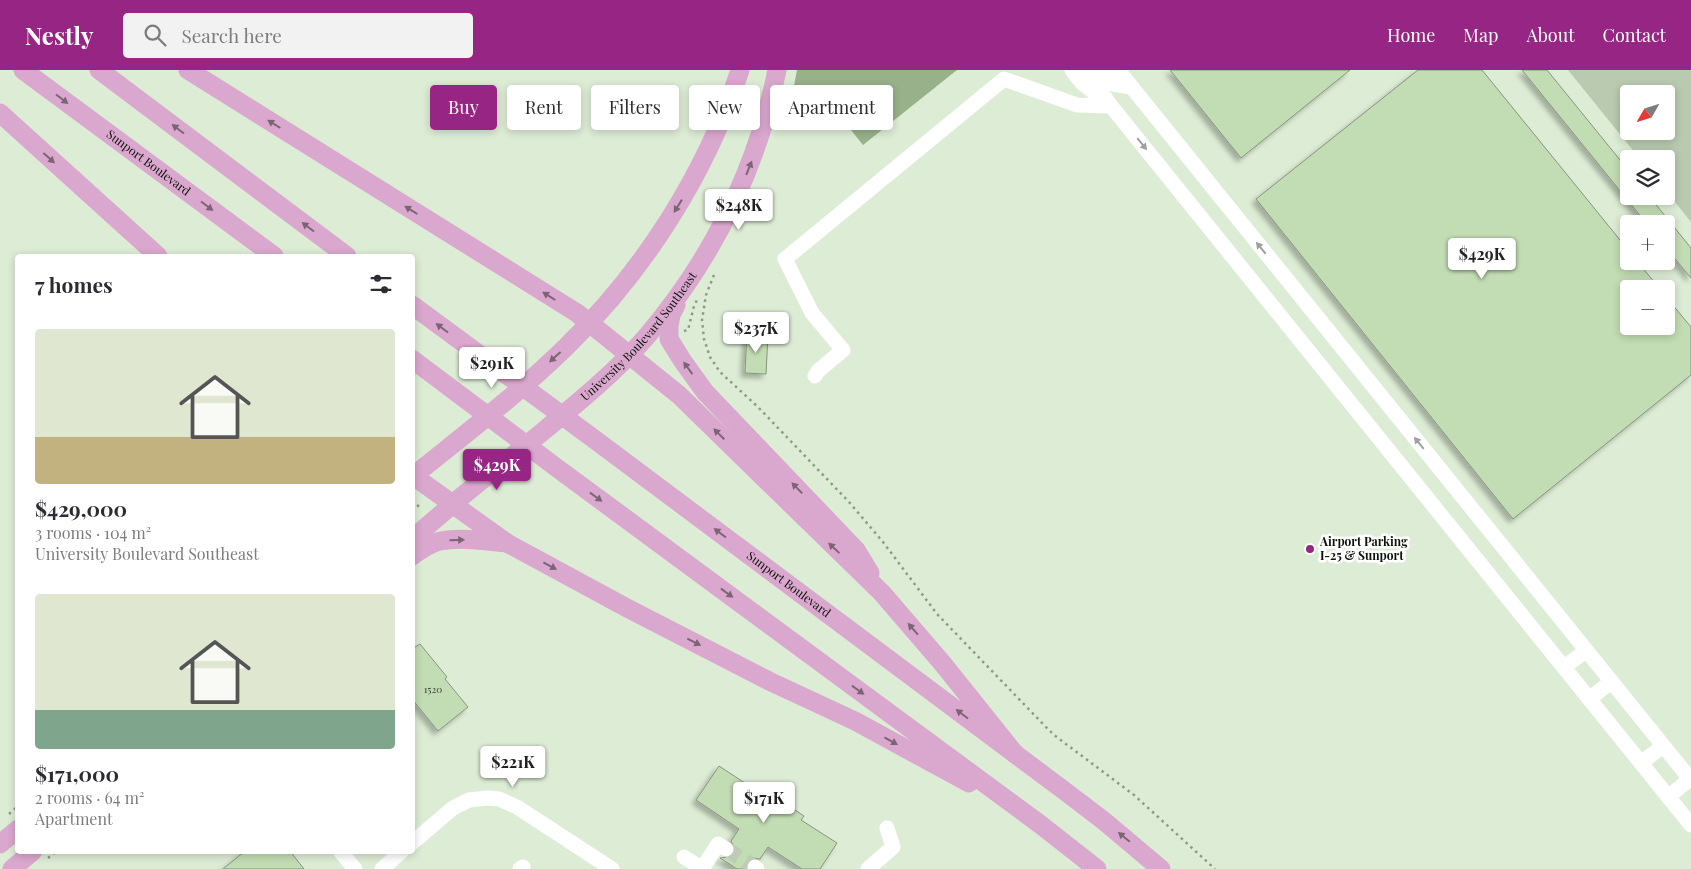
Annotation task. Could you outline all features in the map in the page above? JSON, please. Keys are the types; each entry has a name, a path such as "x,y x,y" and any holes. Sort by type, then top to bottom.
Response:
{"main road":[{"name":"Sunport Boulevard","path":"23,70 271,254"},
{"path":"99,70 344,254"},
{"path":"188,70 569,308 679,395 882,593 943,664 1015,754"},
{"path":"415,474 539,372 590,323 617,293 640,263 681,201 713,139 740,70"},
{"name":"University Boulevard Southeast","path":"415,536 573,407 629,355 688,282 719,232 739,192 764,125 777,70"},
{"path":"0,114 156,254"},
{"path":"688,282 672,314 669,326 670,340 682,360 705,392 856,550 882,593"},
{"name":"Sunport Boulevard","path":"415,307 1104,821 1160,869"},
{"path":"415,361 1041,825 1097,869"},
{"path":"415,477 507,542 627,608 769,681 855,721 1041,825"},
{"path":"415,554 426,546 439,541 507,542"},
{"path":"0,844 15,832"},
{"path":"12,869 30,854"}],"street":[{"path":"1072,70 1081,82 1111,106"},
{"path":"1086,70 1111,106 1691,825"},
{"path":"1102,70 1113,84 1131,87"},
{"path":"1118,70 1690,780 1668,797"},
{"path":"1128,70 1131,87"},
{"path":"1131,87 1135,70"},
{"path":"815,376 818,371 844,350 812,313 785,259 1004,79 1077,105 1111,106"},
{"path":"1228,250 1249,233"},
{"path":"1254,283 1275,265"},
{"path":"1280,316 1302,298"},
{"path":"1305,346 1328,330"},
{"path":"1332,380 1354,362"},
{"path":"1357,411 1378,393"},
{"path":"1384,444 1406,427"},
{"path":"1410,476 1431,458"},
{"path":"1436,508 1458,491"},
{"path":"1461,539 1482,521"},
{"path":"1486,571 1507,552"},
{"path":"1514,605 1535,588"},
{"path":"1539,636 1560,619"},
{"path":"1564,667 1586,651"},
{"path":"1589,699 1611,682"},
{"path":"1616,732 1638,715"},
{"path":"1641,763 1663,746"},
{"path":"415,840 461,803 478,798 499,799 517,807 612,869"},
{"path":"868,869 894,847 887,828"},
{"path":"684,857 702,869 718,844 726,849"},
{"path":"342,854 355,869"},
{"path":"382,869 399,854"}],"path":[{"path":"715,271 706,295 702,320 704,339 710,357 720,372 758,407 849,502 883,542 942,620 1044,725 1134,795 1215,869"}],"shaded area":[{"path":"797,70 957,70 893,121 893,85 794,85"},
{"path":"1568,70 1691,70 1691,222 1675,202 1675,150 1633,150 1625,140 1675,140 1675,85 1620,85 1620,134"},
{"path":"851,130 882,130 863,145"}],"building":[{"path":"1170,70 1350,70 1241,158"},
{"path":"1418,70 1482,70 1620,240 1620,270 1644,270 1653,280 1620,280 1620,335 1675,335 1675,308 1691,327 1691,375 1513,519 1256,199"},
{"path":"1522,70 1547,70 1620,160 1620,191"},
{"path":"1632,205 1656,205 1664,215 1640,215"},
{"path":"1675,228 1691,248 1691,278 1675,259"},
{"path":"747,333 768,334 766,374 745,373"},
{"path":"420,644 468,707 438,731 415,703 415,647"},
{"path":"719,766 754,789 757,785 804,816 801,820 837,843 820,869 802,869 768,847 760,859 753,858 749,860 746,864 746,869 737,869 720,858 730,857 734,854 735,849 731,841 739,829 696,800"},
{"path":"241,854 292,854 304,869 223,869"}],"tunnel":[{"path":"726,849 755,867"}],"place":[{"name":"Airport Parking I-25 & Sunport","path":"1310,549"}]}
